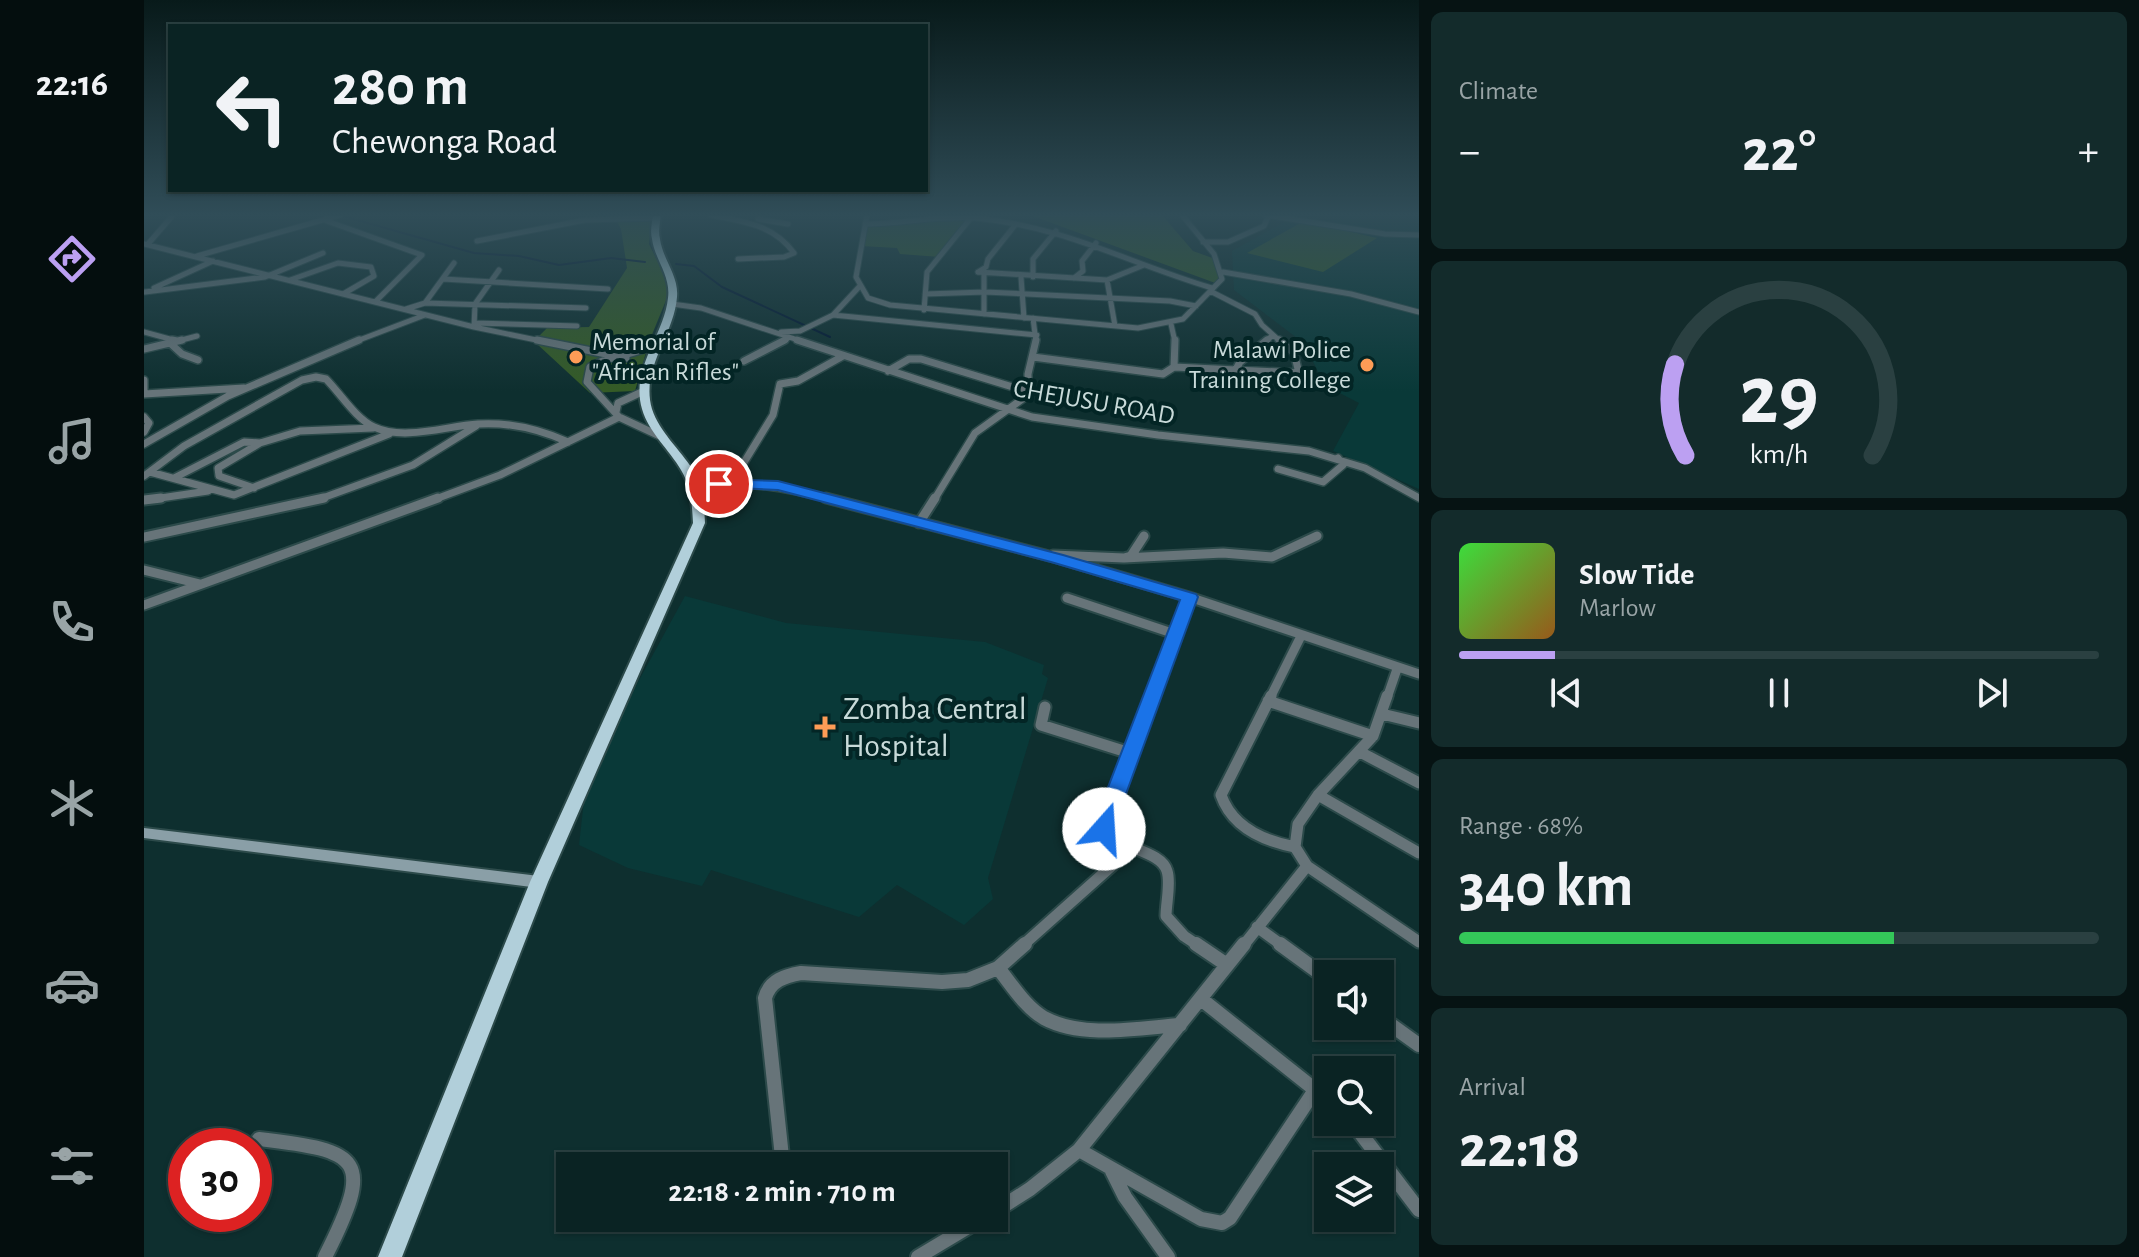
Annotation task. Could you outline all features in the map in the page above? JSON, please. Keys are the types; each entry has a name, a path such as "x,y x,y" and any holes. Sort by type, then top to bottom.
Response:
{"highway":[{"path":"390,1257 539,882 626,680 695,537 699,508 696,486 685,463 650,415 644,391 646,372 672,304 673,283 668,274"}],"main road":[{"path":"144,833 539,882"}],"street":[{"path":"144,293 186,274"},
{"path":"265,274 425,315 626,358"},
{"path":"144,293 273,274"},
{"path":"290,280 308,274"},
{"path":"343,294 373,274"},
{"path":"375,302 403,274"},
{"path":"425,303 447,274"},
{"path":"473,325 474,305 496,274"},
{"path":"857,274 859,287 868,298 879,303 924,310 1138,328 1171,324 1185,318 1221,282 1223,274"},
{"path":"924,310 927,274"},
{"path":"1073,278 1079,274"},
{"path":"984,314 984,275 1107,280 1123,274"},
{"path":"1033,357 1148,374 1163,374 1174,367 1299,373 1294,353 1250,311 1211,290 1165,274"},
{"path":"1233,274 1351,294 1419,312"},
{"path":"1021,277 1024,318"},
{"path":"443,279 608,289"},
{"path":"1107,280 1115,326"},
{"path":"768,332 800,331 833,315 859,287"},
{"path":"925,294 985,292 1170,301 1196,306"},
{"path":"403,309 425,303 586,308"},
{"name":"CHEJUSU ROAD","path":"672,304 701,308 1046,420 1165,436 1278,446 1338,458 1365,468 1419,498"},
{"path":"145,439 345,345 425,315"},
{"path":"833,315 1037,335"},
{"path":"919,523 971,437 1027,398 1028,374 1037,335 1033,318"},
{"path":"1171,324 1175,335 1174,367"},
{"path":"473,325 577,326"},
{"path":"800,331 807,344"},
{"path":"144,332 174,342 182,354 198,360"},
{"path":"1235,371 1251,351 1273,335"},
{"path":"144,349 197,336"},
{"path":"744,361 788,338"},
{"path":"656,343 626,358 597,362 588,374 587,382 617,414 665,439"},
{"path":"732,482 773,415 780,384 798,381 843,356"},
{"path":"888,371 909,359 921,359 1029,392"},
{"path":"147,474 184,446 309,378 326,379 376,429"},
{"path":"144,380 144,392 251,387"},
{"path":"617,414 618,403 644,391"},
{"path":"144,605 500,475 617,414"},
{"path":"144,417 149,423 145,439"},
{"path":"254,488 219,476 218,468 260,443 300,431 400,431 479,424 527,425 568,442"},
{"path":"144,537 290,506 393,474 426,458 479,424"},
{"path":"147,474 176,477 230,496 293,474 345,449 400,431"},
{"path":"176,477 244,442 260,443"},
{"path":"1278,469 1323,482 1341,469 1343,465 1338,458"},
{"path":"696,486 732,482 778,485 1189,597 1419,674"},
{"path":"147,501 211,490"},
{"path":"1124,558 1131,556 1144,536"},
{"path":"1046,556 1164,558 1223,553 1272,557 1317,536"},
{"path":"1089,568 1099,557"},
{"path":"144,570 200,584"},
{"path":"1189,597 1104,829 1108,836 1159,858 1167,870 1166,916 1172,925 1227,965"},
{"path":"1067,598 1175,634"},
{"path":"1295,847 1267,839 1236,819 1222,802 1222,789 1301,636"},
{"path":"1397,669 1373,736 1318,795 1298,824 1295,847 1307,866 1419,942"},
{"path":"1268,701 1373,736"},
{"path":"1045,707 1041,725 1130,753"},
{"path":"1382,714 1419,723"},
{"path":"1360,752 1419,783"},
{"path":"1318,795 1419,853"},
{"path":"781,1152 765,998 766,991 774,982 801,973 942,982 968,980 998,968 1133,847"},
{"path":"1008,1203 1079,1150 1307,866"},
{"path":"1257,927 1314,969"},
{"path":"998,968 1027,1004 1046,1019 1100,1028 1180,1025"},
{"path":"1201,999 1314,1089"},
{"path":"1394,1027 1419,1045"},
{"path":"1079,1150 1201,1219 1222,1223 1230,1218 1314,1092"},
{"path":"1363,1136 1419,1210"},
{"path":"272,1141 331,1149 346,1158 352,1168 355,1186 352,1201 325,1257"},
{"path":"1112,1171 1125,1197 1168,1257"},
{"path":"918,1257 960,1232"}],"shaded area":[{"name":"Malawi Police Training College","path":"1233,274 1419,274 1419,489 1333,451 1359,403 1324,385 1305,344 1234,290"},
{"name":"Zomba Central Hospital","path":"685,596 786,623 985,642 1044,665 1042,674 1048,678 988,878 993,899 964,925 897,885 859,917 711,870 702,886 628,868 579,845 584,800 596,771 638,682"}],"green space":[{"path":"623,274 664,274 669,293 649,342 635,391 590,393 537,344 537,338 547,328 589,327"},
{"path":"1190,274 1222,274 1218,284"}],"waterway":[{"path":"704,274 722,287 830,337"}],"place":[{"name":"Memorial of \"African Rifles\"","path":"576,357"},
{"name":"Malawi Police Training College","path":"1367,365"},
{"name":"Zomba Central Hospital","path":"825,727"}],"route":[{"path":"719,484 751,482 778,485 1057,558 1189,597 1104,829"}]}
